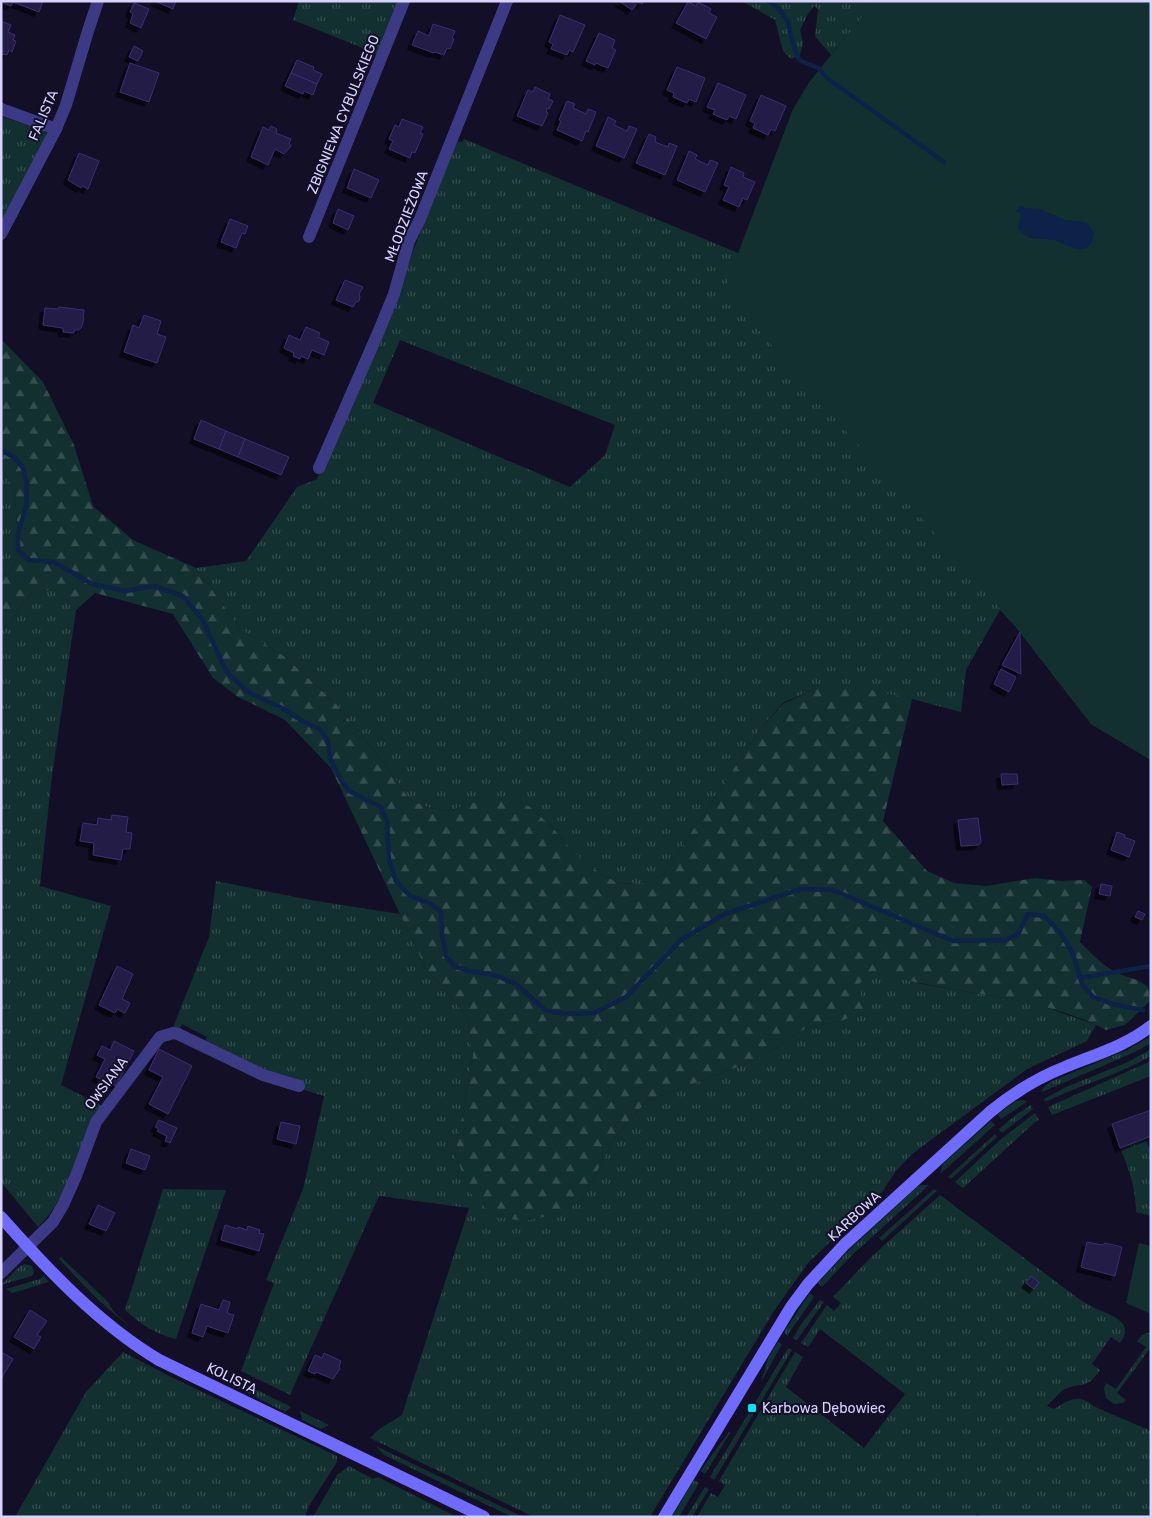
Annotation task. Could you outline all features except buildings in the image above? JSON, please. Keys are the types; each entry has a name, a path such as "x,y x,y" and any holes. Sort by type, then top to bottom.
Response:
{"street":[{"name":"FALISTA","path":"1,234 56,129 66,105 98,1"},
{"name":"ZBIGNIEWA CYBULSKIEGO","path":"309,237 404,1"},
{"name":"MŁODZIEŻOWA","path":"319,468 394,294 410,241 507,1"},
{"path":"1,109 56,129"},
{"name":"KARBOWA","path":"664,1517 791,1307 808,1284 845,1244 990,1112 1015,1093 1063,1068 1124,1042 1151,1026"},
{"name":"OWSIANA","path":"1,1273 53,1222 76,1176 96,1122 160,1036 173,1033 178,1034 263,1075 299,1086"},
{"name":"KOLISTA","path":"1,1217 28,1247 113,1329 137,1347 159,1360 484,1517"}],"green space":[{"path":"299,1 399,1 380,55 293,20"},
{"path":"742,1 901,1 840,44 831,55 815,36 818,9 814,6 800,30 803,43 800,55 791,59 783,51 775,20"},
{"path":"875,1 1151,1 1151,760 1091,724 1015,626 724,290 793,109 810,81"},
{"path":"1,116 46,132 47,137 1,223"},
{"path":"464,139 738,253 1151,760 1091,724 1015,626 1000,610 966,670 961,712 912,699 816,688 783,703 761,728 663,875 640,884 618,883 601,874 574,853 552,827 529,806 467,804 451,811 430,808 410,800 384,763 337,705 284,656 241,630 196,568 246,561 297,487 317,479 383,335 455,141 462,142","holes":["400,340 615,425 605,455 570,487 373,403"]},
{"path":"1,339 43,382 74,445 93,506 133,540 196,568 241,630 284,656 337,705 384,763 410,800 430,808 451,811 467,804 498,798 529,806 552,827 574,853 601,874 618,883 640,884 663,875 761,728 783,704 816,688 848,685 912,699 883,821 927,871 954,883 986,886 1035,878 1061,881 1084,880 1092,887 1080,942 1109,968 1148,987 1150,1001 1125,1025 1106,1030 1063,1012 1040,1006 918,983 873,971 860,983 863,1011 841,1021 808,1027 756,1060 647,1101 614,1138 582,1201 553,1215 524,1221 496,1217 473,1197 455,1156 473,1055 467,1016 426,969 331,768 285,720 238,697 213,678 173,614 95,593 76,610 56,591 34,590 19,608 11,623 1,627 1,576 9,573 20,553 14,490 1,466"},
{"path":"1,466 14,490 20,553 9,573 1,576"},
{"path":"34,590 56,591 76,610 51,784 40,886 111,906 61,1085 102,1106 66,1187 48,1216 38,1227 1,1182 1,627 11,623 19,608"},
{"path":"216,881 310,900 400,914 426,969 467,1016 473,1055 455,1156 473,1197 582,1201 614,1138 647,1101 756,1060 808,1027 841,1021 860,983 873,970 922,984 1034,1003 1096,1025 1087,1041 1027,1069 912,1154 895,1172 882,1192 808,1263 774,1311 650,1517 534,1517 370,1438 379,1429 402,1415 469,1208 379,1196 290,1395 241,1371 274,1283 266,1280 303,1189 324,1096 301,1089 289,1079 204,1044 207,1037 182,1024 179,1030 172,1030 209,937"},
{"path":"1151,1036 1151,1043 1135,1052 1042,1092 1043,1088 1050,1082 1127,1050"},
{"path":"1151,1049 1151,1056 1138,1063 1045,1102 1044,1099 1066,1087 1128,1062"},
{"path":"1151,1061 1151,1076 1052,1115 1048,1107"},
{"path":"1024,1100 1027,1102 1001,1119 998,1114 1016,1101"},
{"path":"1031,1105 1033,1109 1002,1133 999,1129"},
{"path":"1035,1113 1039,1120 963,1188 955,1182 1001,1139"},
{"path":"991,1121 995,1125 940,1174 943,1164"},
{"path":"995,1134 997,1137 951,1179 948,1177"},
{"path":"1145,1138 1149,1148 1151,1147 1151,1216 1136,1212 1131,1179 1120,1148"},
{"path":"929,1185 850,1257 822,1287 818,1283 850,1249 918,1186"},
{"path":"163,1189 226,1190 176,1339 148,1328 125,1310"},
{"path":"934,1189 937,1191 882,1241 879,1238"},
{"path":"940,1195 1079,1299 1113,1316 1123,1324 1125,1329 1120,1343 1111,1337 1092,1364 1100,1370 1095,1377 1086,1384 1073,1386 1062,1391 1047,1406 1054,1409 1074,1399 1083,1400 1151,1431 1151,1517 982,1517 977,1514 975,1517 697,1517 711,1493 718,1497 725,1485 719,1481 795,1352 803,1357 786,1387 864,1448 905,1394 820,1329 808,1347 801,1343 827,1305 834,1311 841,1303 833,1297 871,1257"},
{"path":"1139,1243 1151,1246 1151,1314 1126,1303"},
{"path":"61,1257 130,1326 93,1294 59,1259"},
{"path":"25,1264 32,1266 34,1273 32,1276 1,1285 20,1266"},
{"path":"44,1276 49,1282 12,1293 6,1289 40,1279"},
{"path":"810,1293 814,1297 787,1336 784,1332"},
{"path":"820,1300 824,1302 797,1340 795,1340 793,1338 800,1326"},
{"path":"1151,1333 1151,1347 1117,1393 1126,1400 1123,1403 1114,1404 1106,1398 1104,1388 1106,1383 1116,1389 1146,1347 1137,1341 1142,1335"},
{"path":"778,1342 782,1344 761,1382 768,1358"},
{"path":"788,1348 792,1350 714,1480 710,1477"},
{"path":"123,1352 171,1377 337,1456 337,1462 309,1506 305,1517 15,1517 86,1392"},
{"path":"237,1380 291,1407 285,1412 238,1388"},
{"path":"300,1411 329,1425 321,1429 302,1420"},
{"path":"729,1432 705,1474 700,1471"},
{"path":"376,1446 523,1517 512,1517 384,1455"},
{"path":"349,1466 373,1479 378,1477 457,1517 313,1517 337,1475"},
{"path":"694,1480 699,1483 679,1517 672,1517"},
{"path":"705,1487 709,1489 692,1517 686,1517"}],"water":[{"path":"1020,205 1026,208 1039,209 1066,220 1080,221 1088,224 1094,233 1091,243 1088,247 1080,249 1072,248 1054,240 1027,236 1018,229 1021,214 1016,211"}],"waterway":[{"path":"768,1 777,7 788,21 799,60 818,68 827,78 944,162"},
{"path":"1,450 15,458 23,468 27,485 26,507 18,534 18,550 29,560 54,562 92,584 125,591 154,586 183,596 202,619 226,671 248,692 320,729 328,741 330,758 349,791 381,807 387,822 389,860 396,881 410,896 430,903 441,912 446,956 454,966 469,971 495,975 516,984 545,1010 565,1014 594,1013 626,997 682,939 725,914 801,889 833,890 953,941 1006,940 1018,934 1028,914 1044,916 1060,932 1073,954 1082,984 1093,997 1112,1004 1143,1010"},
{"path":"1080,978 1151,966"}],"place":[{"name":"Karbowa Dębowiec","path":"752,1408"}]}
